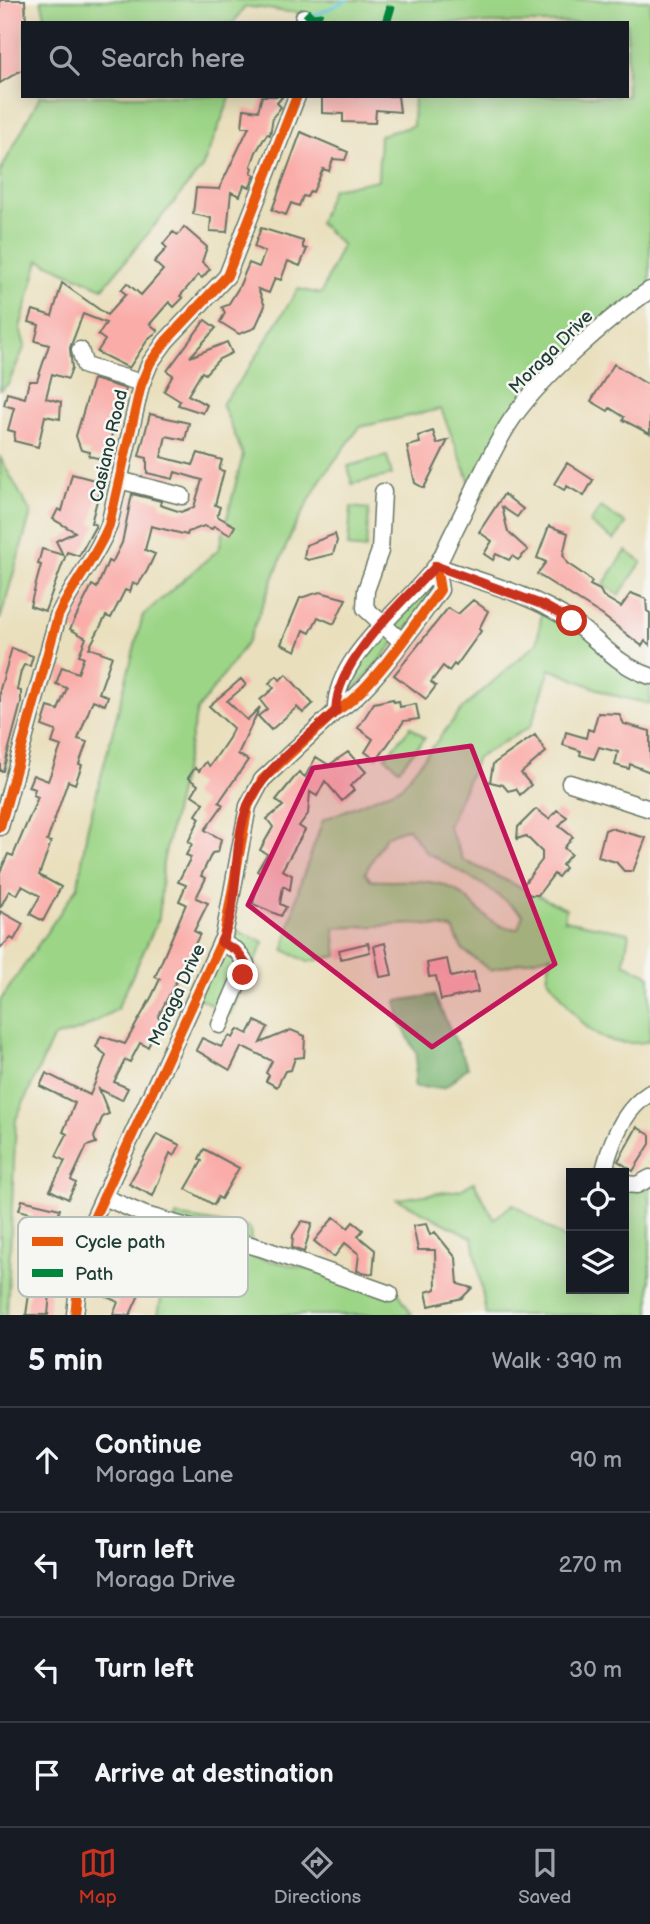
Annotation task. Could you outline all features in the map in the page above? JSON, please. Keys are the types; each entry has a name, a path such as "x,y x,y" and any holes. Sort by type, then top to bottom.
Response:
{"street":[{"name":"Casiano Road","path":"0,827 58,616 68,593 100,547 109,525 142,383 150,363 166,341 227,276 296,98"},
{"name":"Moraga Drive","path":"336,711 335,695 351,665 381,625 436,566 509,423 554,371 628,305 650,290"},
{"path":"80,350 85,366 142,383"},
{"path":"120,480 182,496"},
{"path":"383,492 380,551 366,590 365,608 401,641"},
{"path":"436,566 543,605 572,621 601,649 650,676"},
{"name":"Moraga Drive","path":"95,1217 221,942 234,889 248,806 262,780 336,711 348,705 401,641 440,590 436,566"},
{"path":"570,783 650,809"},
{"path":"220,1025 246,964 237,951 221,942"},
{"path":"606,1168 610,1146 627,1113 650,1093"},
{"path":"629,1184 637,1185 650,1178"},
{"path":"104,1197 152,1217"},
{"path":"248,1244 390,1294"},
{"name":"Moraga Drive","path":"75,1315 77,1297"}],"highlighted area":[{"path":"471,746 555,964 432,1047 248,905 313,768"}],"green space":[{"path":"41,0 650,0 650,290 509,423 474,492 441,409 360,427 321,479 292,532 248,641 197,711 163,862 159,918 117,1009 81,1030 53,1038 16,1119 7,1315 0,1315 0,1001 78,886 87,830 143,615 219,549 243,455 222,404 249,368 298,289 321,294 342,245 319,223 332,189 378,180 380,135 413,126 414,98 629,98 629,21 302,21 297,12 245,7 234,21 46,21"},
{"path":"39,98 230,98 202,168 103,288 39,260 20,328 25,346 8,384 0,390 0,172"},
{"path":"387,456 392,475 352,484 348,466"},
{"path":"0,457 31,513 0,620"},
{"path":"351,507 369,509 366,549 348,547"},
{"path":"601,507 626,524 614,540 590,523"},
{"path":"626,551 642,562 619,595 603,585"},
{"path":"436,566 440,590 336,711 351,665"},
{"path":"543,605 650,676 650,704 612,695 550,669 531,726 477,758 448,826 463,860 566,909 564,920 629,933 624,963 650,976 650,1040 645,1042 613,1041 590,1030 547,978 551,955 490,970 462,949 453,929 418,924 334,928 337,956 308,962 284,950 299,887 323,820 401,787 463,708 537,643","holes":["408,828 426,852 485,886 523,914 518,929 506,927 487,918 464,897 446,886 427,882 371,880 365,873 386,836"]},
{"path":"411,727 425,738 399,769 385,757"},
{"path":"226,927 264,942 230,1014 194,996"},
{"path":"434,995 468,1067 444,1088 414,1087 417,1055 401,1023 396,1001"},
{"path":"650,1178 650,1315 486,1315 473,1238 397,1199 460,1190 474,1182 494,1219 513,1204 566,1240 566,1294 629,1294 629,1183"},
{"path":"248,1228 252,1257 395,1287 412,1315 158,1315 161,1297 248,1297"}],"building":[{"path":"0,0 25,0 26,21 21,21 21,70 0,83"},
{"path":"261,98 281,98 277,103 281,107 273,117 270,135 267,134 251,166 251,173 255,175 250,187 244,185 240,196 231,192 227,232 210,231 211,218 193,214 196,188 219,189 249,127 242,127 244,109 258,111"},
{"path":"322,98 398,98 400,112 376,110 375,123 343,122 343,114 322,113"},
{"path":"301,132 348,152 345,160 333,159 329,171 323,169 313,192 310,191 307,197 303,196 299,206 291,203 286,215 272,210"},
{"path":"184,227 207,247 202,262 210,269 202,278 198,275 174,307 169,302 150,324 158,331 149,338 129,368 97,352 105,340 98,335 106,323 83,314 70,348 72,368 68,379 52,374 46,398 61,402 60,419 45,416 38,447 14,441 15,432 8,430 14,408 4,405 7,393 25,398 29,381 37,381 49,345 35,341 39,325 29,322 33,310 52,316 62,283 107,315 126,294 121,290 127,283 141,295 163,270 154,262 167,248 163,244 173,232 178,235"},
{"path":"261,228 303,241 303,248 307,249 300,266 288,261 281,280 275,278 269,293 258,289 265,306 255,328 239,334 220,322 225,313 222,307 228,305 249,263 259,267 265,252 254,247"},
{"path":"205,320 216,328 190,357 227,342 232,353 219,359 205,374 202,372 188,395 207,405 203,413 178,405 180,401 164,391 173,375 167,371"},
{"path":"614,364 650,386 650,434 623,420 624,417 610,408 608,411 591,401"},
{"path":"93,379 126,389 108,447 108,451 112,452 110,461 89,456 90,452 81,450 76,436"},
{"path":"150,414 189,423 185,440 166,436 161,457 193,465 198,453 222,460 219,470 224,471 215,505 220,507 217,516 235,526 230,535 214,526 212,529 204,526 188,532 187,535 151,526 145,550 155,554 147,571 138,585 133,583 130,592 125,590 111,618 106,616 89,648 112,656 99,693 108,696 105,705 93,700 78,739 87,742 79,764 82,765 75,784 68,781 47,841 51,842 39,875 61,887 43,921 30,914 40,896 22,886 17,895 9,891 0,908 0,872 8,854 13,856 38,797 33,795 35,789 28,787 33,775 48,781 61,746 52,743 56,731 42,726 48,707 58,710 67,688 56,684 62,667 78,673 84,657 79,655 86,638 70,629 92,585 97,588 108,561 112,563 122,543 132,494 161,501 160,505 181,512 194,507 202,480 175,472 173,479 147,473 147,458 139,456"},
{"path":"433,431 437,444 448,440 424,488 415,483 407,446 420,443 418,436"},
{"path":"567,463 593,480 584,496 567,486 564,490 554,484"},
{"path":"72,474 102,482 91,523 96,525 79,556 67,552 45,611 30,606 41,565 38,564 42,549 63,555 56,541 75,532 53,519 58,509 62,511"},
{"path":"504,494 523,509 517,517 502,507 508,532 528,550 518,560 512,556 509,560 496,554 493,560 484,554 492,541 479,532"},
{"path":"549,526 568,533 563,555 567,563 587,577 592,582 590,585 600,590 603,596 621,607 631,593 646,599 647,611 650,613 650,645 645,641 642,646 602,615 537,574 546,562 537,558"},
{"path":"335,534 337,541 333,554 308,560 304,558 306,545"},
{"path":"320,592 346,599 334,624 318,617 310,633 304,630 296,651 281,644 300,598"},
{"path":"473,600 488,611 479,629 481,631 456,666 454,664 449,671 443,666 431,682 436,686 426,699 394,675 448,608 458,614"},
{"path":"12,648 33,656 30,666 24,665 21,671 17,690 21,691 21,703 3,771 0,771 0,689"},
{"path":"286,674 313,704 303,713 297,707 271,730 258,716 267,709 260,700 274,688 269,683 277,676 280,680"},
{"path":"241,679 246,685 227,701 247,720 260,707 238,754 248,760 219,802 223,805 205,830 221,839 218,852 212,853 201,876 206,878 196,898 208,903 194,931 200,934 158,1017 160,1019 148,1047 140,1043 130,1062 125,1060 114,1082 128,1088 122,1100 99,1089 109,1114 103,1116 94,1137 96,1143 87,1146 71,1180 76,1183 68,1199 50,1190 65,1161 56,1156 67,1134 63,1132 75,1103 40,1086 46,1073 90,1095 106,1055 96,1047 101,1036 125,1044 152,996 160,979 155,977 186,904 179,901 186,885 178,882 191,857 186,855 192,844 188,842 200,818 196,815 204,803 192,795 198,785 188,778 195,768 199,771 206,762 210,766 229,738 233,728 209,706"},
{"path":"393,699 394,702 399,701 400,707 416,704 419,719 404,721 377,760 365,752 373,739 358,728 374,703"},
{"path":"598,713 619,714 624,724 650,731 650,772 630,764 629,769 615,765 618,752 599,747 594,759 580,755 581,751 563,745 566,732 586,738 588,729 593,731"},
{"path":"535,735 546,752 521,773 531,785 520,795 516,789 508,791 503,785 490,782 493,764"},
{"path":"348,752 366,772 350,786 354,790 342,801 325,781 317,796 310,792 308,814 299,826 305,830 282,870 292,875 290,890 283,886 280,904 286,907 281,916 253,904 260,873 257,871 267,854 260,850 273,827 267,819 283,806 276,800 299,772 305,777 316,757 329,765"},
{"path":"536,809 549,819 557,810 567,817 559,826 573,837 564,848 571,854 562,865 565,868 558,877 554,874 538,895 531,895 526,893 524,884 542,860 542,852 526,836 517,839 518,827"},
{"path":"610,828 646,838 633,871 624,871 616,862 598,857 605,830"},
{"path":"0,911 23,924 14,940 11,938 0,948"},
{"path":"368,943 370,952 341,959 339,950"},
{"path":"385,943 392,975 380,977 374,946"},
{"path":"447,959 451,977 474,972 478,992 441,1000 436,976 429,977 427,963"},
{"path":"255,1021 268,1027 260,1043 291,1030 305,1036 304,1057 295,1058 291,1070 285,1071 277,1087 266,1081 269,1075 266,1073 272,1061 246,1048 241,1048 230,1070 196,1050 202,1038 221,1047 229,1036 233,1038 238,1029 248,1034"},
{"path":"637,1127 650,1135 650,1144 633,1171 618,1161"},
{"path":"157,1134 180,1145 174,1156 170,1153 153,1196 129,1184"},
{"path":"204,1149 239,1168 221,1199 218,1197 214,1205 186,1189 202,1161 199,1159"},
{"path":"22,1200 60,1209 58,1217 32,1217 33,1214 19,1210"},
{"path":"334,1217 348,1228 353,1222 363,1230 358,1236 375,1250 373,1274 357,1271 359,1254 345,1243 334,1257 314,1241"},
{"path":"302,1221 312,1223 304,1252 292,1248 293,1235"},
{"path":"426,1224 430,1235 435,1232 456,1258 458,1284 472,1288 462,1298 429,1306 426,1292 436,1289 435,1250 418,1250 413,1226"},
{"path":"29,1297 50,1297 48,1315 26,1315"},
{"path":"107,1297 138,1297 130,1315 113,1315 118,1302"}],"waterway":[{"path":"312,17 347,0"}],"marked path":[{"path":"387,21 393,0"},
{"path":"306,12 312,18 321,17 330,21"}],"cycle path":[{"path":"0,827 58,616 98,549 109,525 141,385 150,363 166,341 227,276 296,98"},
{"path":"95,1217 224,936 248,806 262,780 377,674 440,590 436,566"},
{"path":"75,1315 77,1297"}],"route":[{"path":"243,975 246,964 243,957 221,942 234,889 242,827 248,806 262,780 336,711 335,695 351,665 385,620 436,566 543,605 572,621"}]}
